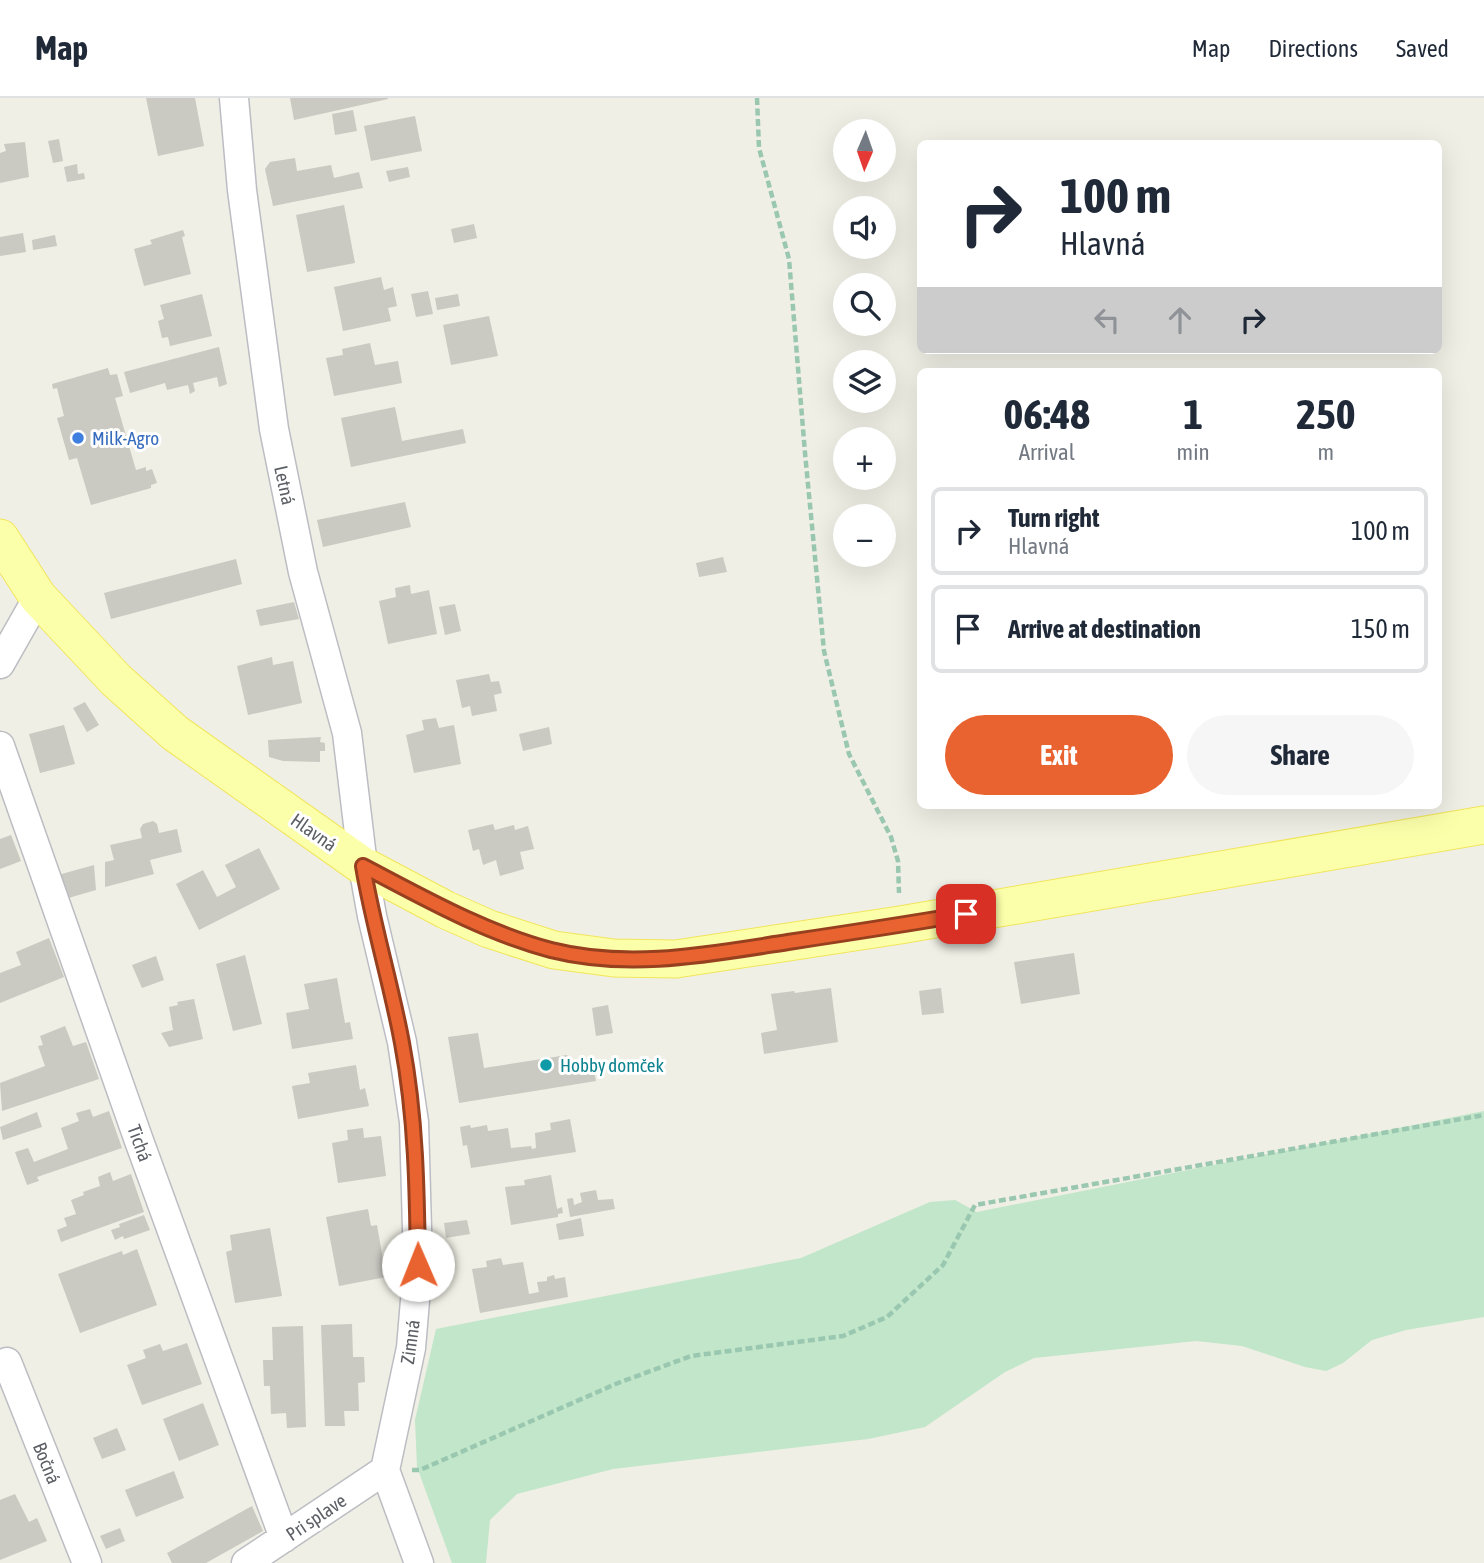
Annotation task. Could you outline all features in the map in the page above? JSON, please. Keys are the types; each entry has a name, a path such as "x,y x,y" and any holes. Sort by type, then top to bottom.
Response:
{"main road":[{"name":"Hlavná","path":"0,538 38,597 116,680 175,733 363,866 446,910 489,929 545,948 581,955 676,959 900,925 1484,825"}],"street":[{"name":"Letná","path":"234,98 242,190 274,429 303,572 347,733 363,866"},
{"path":"0,664 38,597"},
{"name":"Tichá","path":"0,746 138,1138 285,1538"},
{"name":"Zimná","path":"363,866 402,1042 414,1122 417,1172 418,1265 411,1348 385,1470"},
{"name":"Bočná","path":"7,1362 87,1563"},
{"path":"385,1470 419,1563"},
{"name":"Pri splave","path":"246,1563 385,1470"}],"path":[{"path":"757,98 759,148 789,259 824,651 849,754 895,849 898,861 900,925"},
{"path":"385,1470 420,1470 618,1383 691,1356 842,1336 887,1317 943,1265 975,1205 1484,1115"}],"green space":[{"path":"1484,1111 1484,1317 1406,1330 1372,1340 1343,1363 1326,1371 1305,1367 1242,1346 1196,1341 1034,1358 1005,1372 925,1427 868,1439 613,1469 517,1494 490,1520 486,1563 452,1563 417,1467 415,1420 436,1329 801,1258 930,1202 955,1200 977,1212"}],"building":[{"path":"146,98 195,98 204,146 158,156"},
{"path":"290,98 388,98 388,99 294,120"},
{"path":"353,110 357,131 335,135 332,114"},
{"path":"415,116 422,151 371,161 364,126"},
{"path":"59,139 63,161 53,163 48,141"},
{"path":"25,142 29,177 0,183 0,153 6,151 4,144"},
{"path":"295,158 297,171 331,165 334,178 359,172 363,188 273,206 265,169 270,162"},
{"path":"77,164 78,174 84,173 85,179 67,182 64,167"},
{"path":"408,167 410,177 389,182 386,171"},
{"path":"344,205 355,263 307,272 296,215"},
{"path":"474,224 477,238 454,243 451,229"},
{"path":"183,230 185,236 182,237 191,274 144,286 134,249 152,244 150,240"},
{"path":"23,233 26,252 0,256 0,237"},
{"path":"55,235 57,246 33,250 32,240"},
{"path":"381,277 384,290 393,287 397,306 388,308 391,321 343,331 334,287"},
{"path":"428,291 433,314 416,317 411,294"},
{"path":"202,294 212,336 170,346 168,337 162,338 158,321 164,319 160,305"},
{"path":"458,294 460,306 437,310 435,298"},
{"path":"489,316 498,356 451,365 443,325"},
{"path":"370,343 375,365 398,361 402,383 334,396 326,358 343,355 342,349"},
{"path":"219,347 227,384 219,387 217,377 193,383 195,391 190,394 188,385 167,390 165,383 130,393 124,372"},
{"path":"108,368 110,375 117,374 123,396 115,398 136,470 146,467 146,471 152,469 157,483 151,485 151,488 91,505 77,458 69,460 57,418 64,416 57,388 53,389 52,384"},
{"path":"395,407 402,441 463,429 466,443 351,467 341,418"},
{"path":"405,502 411,527 323,547 317,520"},
{"path":"723,557 727,572 699,577 696,563"},
{"path":"236,559 242,584 111,619 104,593"},
{"path":"410,585 411,594 429,590 437,634 388,644 379,601 396,597 395,588"},
{"path":"294,602 299,619 260,626 256,610"},
{"path":"455,604 461,631 445,635 439,607"},
{"path":"272,657 273,665 293,661 302,703 248,715 237,666"},
{"path":"489,674 491,682 499,681 502,693 494,695 497,711 472,716 470,706 462,708 456,680"},
{"path":"85,702 99,725 87,732 73,708"},
{"path":"436,718 439,728 454,725 461,764 414,773 406,735 424,730 422,720"},
{"path":"64,725 75,764 40,773 29,734"},
{"path":"549,727 552,744 523,751 519,734"},
{"path":"321,737 320,742 325,743 325,751 320,751 320,762 283,761 269,757 268,740"},
{"path":"153,821 157,824 159,833 177,829 182,852 150,860 154,874 105,887 105,862 114,860 110,845 142,838 140,829 143,824"},
{"path":"493,824 495,830 514,825 515,830 528,826 534,849 520,852 524,869 500,876 496,860 483,865 479,849 473,851 468,830"},
{"path":"11,835 21,861 0,869 0,839"},
{"path":"259,848 280,889 199,930 176,884 203,870 217,897 236,887 225,865"},
{"path":"94,865 96,890 65,899 58,875"},
{"path":"49,938 64,977 0,1003 0,973 21,965 16,952"},
{"path":"1074,953 1080,994 1021,1004 1014,962"},
{"path":"245,955 262,1024 233,1031 216,964"},
{"path":"156,956 164,980 142,988 132,965"},
{"path":"337,978 345,1023 350,1022 353,1039 292,1049 286,1013 309,1009 304,984"},
{"path":"831,988 838,1042 764,1054 761,1033 777,1030 771,994"},
{"path":"941,988 944,1013 922,1015 919,991"},
{"path":"194,999 203,1039 169,1047 161,1033 173,1030 169,1007 178,1005 177,1002"},
{"path":"608,1005 613,1033 596,1036 592,1008"},
{"path":"65,1026 73,1046 86,1042 99,1079 2,1111 0,1083 45,1066 38,1046 43,1045 40,1036"},
{"name":"Hobby domček","path":"478,1033 484,1068 567,1055 571,1063 592,1060 596,1081 459,1103 448,1037"},
{"path":"356,1065 360,1090 365,1088 369,1106 298,1119 292,1086 310,1083 308,1073"},
{"path":"90,1109 93,1117 109,1111 122,1148 37,1177 39,1181 27,1185 15,1152 28,1148 34,1162 68,1149 61,1128 79,1121 76,1113"},
{"path":"37,1112 42,1127 3,1140 0,1127"},
{"path":"570,1119 576,1152 471,1168 460,1127 487,1125 488,1131 508,1128 511,1148 531,1146 532,1149 536,1148 535,1133 551,1130 550,1123"},
{"path":"363,1128 364,1138 381,1136 386,1176 338,1183 332,1143 348,1140 347,1130"},
{"path":"110,1172 113,1181 131,1174 144,1212 61,1242 57,1230 67,1226 64,1218 76,1214 71,1200 100,1186 98,1177"},
{"path":"551,1175 557,1209 562,1207 563,1213 558,1214 558,1217 511,1225 505,1187 525,1185 524,1180"},
{"path":"596,1190 598,1200 613,1199 615,1209 570,1217 567,1199 573,1198 574,1205 582,1202 580,1193"},
{"path":"368,1209 371,1226 377,1225 386,1277 339,1286 326,1217"},
{"path":"144,1215 150,1230 115,1240 111,1230 120,1227 119,1224"},
{"path":"581,1218 584,1236 559,1240 556,1224"},
{"path":"467,1220 470,1234 446,1238 444,1223"},
{"path":"270,1228 282,1296 235,1303 226,1252 232,1250 230,1235"},
{"path":"137,1249 157,1305 80,1333 58,1274 122,1251 123,1255"},
{"path":"501,1258 503,1265 523,1262 529,1294 539,1292 537,1282 547,1281 547,1277 554,1275 555,1279 565,1277 568,1297 480,1313 472,1269 487,1267 486,1261"},
{"path":"352,1324 353,1357 364,1357 365,1382 358,1383 359,1411 344,1411 345,1426 325,1426 321,1325"},
{"path":"303,1326 306,1427 287,1428 286,1413 271,1414 270,1386 264,1386 263,1360 273,1360 272,1327"},
{"path":"187,1343 202,1384 142,1405 127,1365 146,1358 143,1350 160,1344 163,1351"},
{"path":"203,1403 219,1445 179,1461 163,1419"},
{"path":"117,1428 126,1450 102,1459 93,1438"},
{"path":"174,1471 184,1498 136,1517 125,1490"},
{"path":"15,1494 29,1522 37,1518 47,1541 0,1560 0,1500"},
{"path":"252,1506 263,1531 206,1563 172,1563 167,1553"},
{"path":"120,1528 125,1541 106,1549 100,1536"}],"place":[{"name":"Milk-Agro","path":"78,438"},
{"name":"Hobby domček","path":"546,1065"}],"route":[{"path":"418,1265 414,1122 402,1042 363,866 446,910 489,929 554,950 614,958 676,959 966,914"}]}
